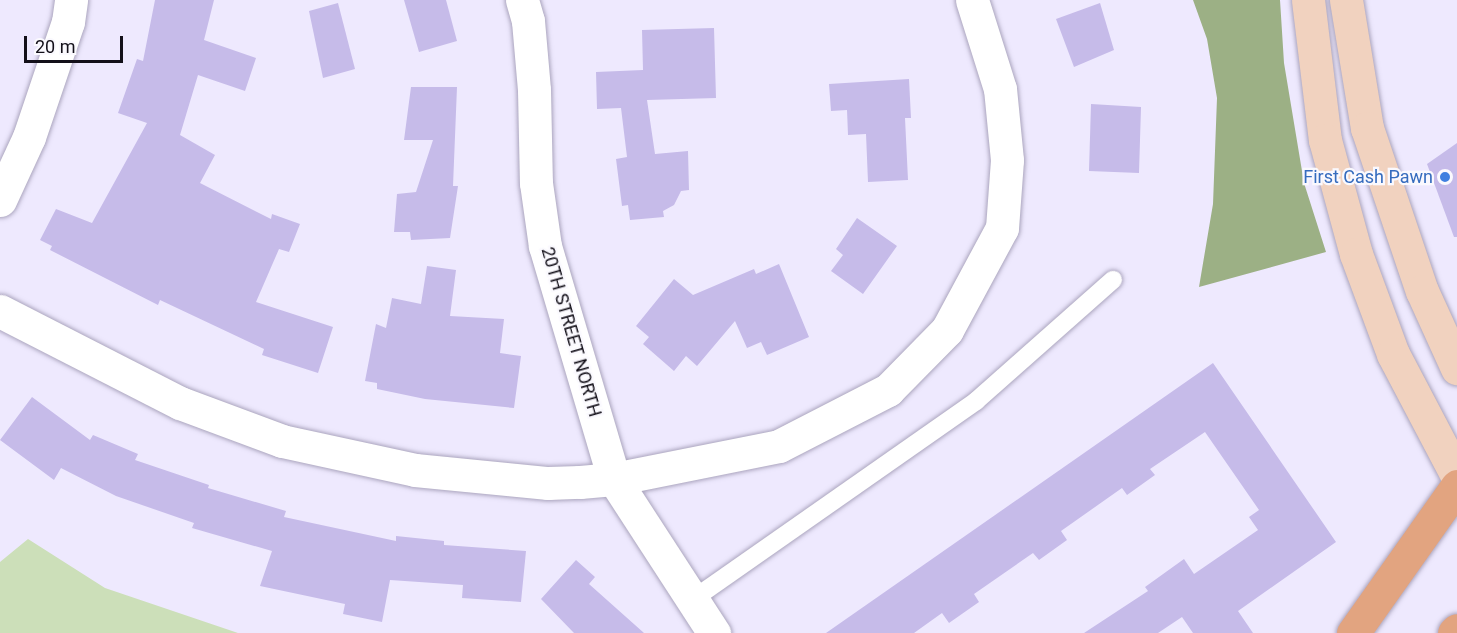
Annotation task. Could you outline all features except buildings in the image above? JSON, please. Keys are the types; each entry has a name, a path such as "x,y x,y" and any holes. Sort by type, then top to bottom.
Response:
{"main road":[{"path":"1308,0 1324,140 1356,254 1398,364 1457,476"},
{"path":"1346,0 1367,128 1418,281 1457,368"},
{"path":"1353,633 1457,486"}],"street":[{"path":"0,200 29,137 68,22 70,0"},
{"name":"20TH STREET NORTH","path":"522,0 530,44 536,183 545,246 614,479 714,633"},
{"path":"0,310 180,403 282,441 414,470 548,483 614,479 779,446 888,390 947,330 1002,228 1007,160 1000,89 972,0"}],"lane":[{"path":"692,600 976,401 1113,280"}],"green space":[{"path":"1193,0 1280,0 1284,63 1304,183 1326,252 1199,287 1213,204 1217,98 1207,39"},
{"path":"28,539 105,588 238,633 0,633 0,562"}],"place":[{"name":"First Cash Pawn","path":"1445,177"}]}
